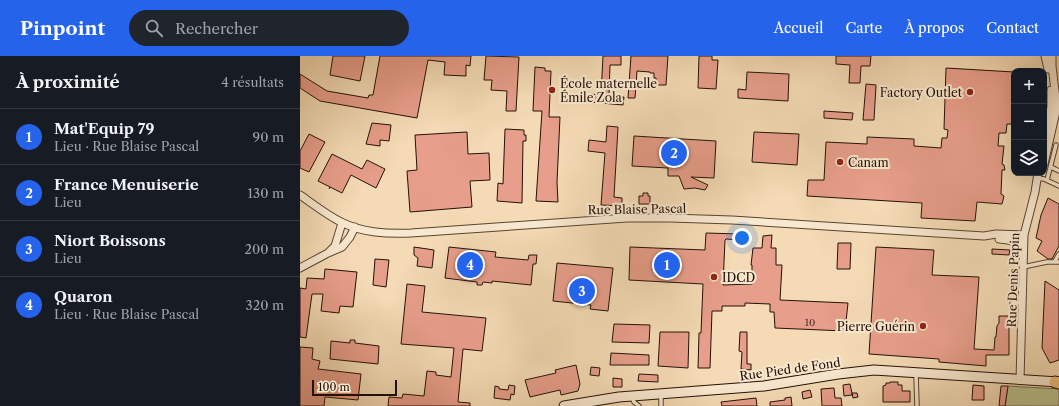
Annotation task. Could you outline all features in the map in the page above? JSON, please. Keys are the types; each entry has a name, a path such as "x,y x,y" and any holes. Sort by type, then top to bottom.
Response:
{"main road":[{"name":"Rue Pied de Fond","path":"564,406 589,401 632,396 764,386 863,371 885,370 1020,380 1058,381"}],"street":[{"path":"1046,56 1051,98 1048,122 1052,143"},
{"path":"1047,166 1057,107 1052,56"},
{"name":"Rue Denis Papin","path":"1020,380 1023,245 1038,177"},
{"name":"Rue Blaise Pascal","path":"300,195 342,223 372,231 397,233 627,218 670,218 732,220 984,236 996,234 1024,235"},
{"path":"328,253 335,246 342,223"},
{"path":"300,268 342,247 350,238 355,227"},
{"name":"Rue Blaise Pascal","path":"984,236 1008,240 1023,245"}],"lane":[{"path":"1052,143 1054,154 1047,166 1059,172"},
{"path":"1054,154 1059,157"},
{"path":"1038,177 1059,186"},
{"path":"1023,267 1057,262 1059,254"},
{"path":"1012,303 1022,303"},
{"path":"916,372 917,406"},
{"path":"661,394 661,406"},
{"path":"632,396 634,402 639,406"}],"green space":[{"path":"1008,386 1059,389 1059,406 1005,406"}],"building":[{"path":"333,56 365,56 360,81 330,75"},
{"path":"380,56 471,56 470,66 466,65 466,76 444,75 445,62 428,60 417,118 320,101 300,88 300,74 327,91 368,98 369,95 373,95"},
{"path":"486,56 519,57 516,111 506,111 507,91 491,90 492,80 484,80"},
{"path":"603,56 621,56 621,65 610,65 609,95 612,95 612,97 624,97 623,105 590,102 590,94 601,95"},
{"path":"631,56 668,56 666,85 656,85 654,73 637,71 635,98 628,98"},
{"path":"699,56 712,56 712,60 718,60 716,89 698,88"},
{"path":"836,56 871,56 870,66 861,66 860,83 849,83 850,65 836,64"},
{"path":"535,67 545,68 545,71 551,71 549,117 560,117 557,182 558,202 536,201 542,111 533,111"},
{"path":"946,68 1011,72 1011,124 1007,124 1006,133 999,133 998,146 1004,146 1002,164 1004,165 1005,170 1002,170 1001,194 1004,196 1002,204 977,202 975,221 921,218 922,203 807,196 808,180 824,180 826,142 867,144 867,137 914,139 914,146 941,148 942,138 947,138 948,130 944,129"},
{"path":"747,72 789,74 788,101 738,98 738,89 746,90"},
{"path":"866,84 876,85 874,120 863,120"},
{"path":"824,111 853,113 852,120 824,118"},
{"path":"372,123 391,125 389,141 380,140 380,146 366,144"},
{"path":"607,126 618,127 614,197 622,198 622,206 601,205 605,153 588,151 589,140 606,142"},
{"path":"505,129 524,130 524,135 526,135 526,141 523,141 522,203 497,201 498,183 503,184"},
{"path":"467,132 468,154 489,153 490,180 470,181 472,207 410,212 407,171 417,170 415,135"},
{"path":"754,132 799,134 797,165 752,162"},
{"path":"309,134 325,142 309,172 300,168 300,151"},
{"path":"634,136 716,141 714,178 691,177 708,185 705,190 695,188 684,189 679,176 668,176 668,168 632,166"},
{"path":"332,154 362,169 367,160 385,169 376,188 351,175 342,193 318,181"},
{"path":"643,193 648,193 648,196 650,196 650,204 639,204 639,196 643,196"},
{"path":"1048,198 1059,204 1059,246 1052,259 1048,259 1037,251 1042,241 1036,238 1041,215"},
{"path":"706,233 739,234 739,240 725,240 723,285 752,284 751,265 753,248 762,248 763,236 772,235 771,248 776,248 776,265 782,265 780,300 848,303 845,331 775,328 774,312 770,312 770,304 745,303 745,306 722,306 722,311 712,311 710,368 698,368 703,284 629,280 630,247 705,250"},
{"path":"838,243 851,243 850,269 837,269"},
{"path":"414,247 434,250 432,268 417,266 418,258 414,255"},
{"path":"449,247 496,252 495,257 528,260 529,255 537,255 536,264 533,264 531,285 492,281 492,283 483,282 482,285 477,285 477,282 445,278"},
{"name":"Pierre Guérin","path":"876,247 934,250 932,275 979,277 974,349 994,350 999,316 1009,316 1009,355 986,355 986,366 939,362 939,359 869,354"},
{"path":"992,249 1010,250 1009,255 992,254"},
{"path":"375,259 389,260 386,287 373,285"},
{"path":"557,263 613,268 608,311 590,309 591,305 553,301"},
{"path":"325,269 357,272 353,307 340,306 339,313 321,311 323,294 312,294 306,338 300,337 300,288 306,289 307,278 324,279"},
{"path":"1045,281 1059,290 1059,360 1050,363 1042,348"},
{"path":"407,284 425,286 422,312 486,318 482,351 463,349 458,402 470,403 470,406 388,406 389,397 402,398 403,394 424,396 427,371 436,372 436,375 451,377 454,348 401,344"},
{"path":"614,324 650,325 649,343 612,342"},
{"path":"660,332 689,332 688,368 658,366"},
{"path":"740,332 747,332 747,364 751,364 751,370 741,369 742,352 739,351"},
{"path":"350,340 355,340 355,343 379,346 378,364 330,359 331,341 350,343"},
{"path":"300,347 313,348 312,359 320,361 318,369 361,374 358,400 325,397 324,406 300,406"},
{"path":"611,353 649,355 649,365 610,365"},
{"path":"576,365 580,384 578,391 561,395 560,390 530,397 525,380 556,373 555,370"},
{"path":"591,367 600,368 599,376 590,375"},
{"path":"639,374 658,375 658,382 638,381"},
{"path":"613,378 622,379 622,387 613,387"},
{"path":"890,382 898,382 898,385 902,385 902,391 910,391 910,402 883,402 883,386"},
{"path":"850,384 852,395 844,396 843,385"},
{"path":"509,385 515,386 514,395 511,394 510,400 494,398 495,386 499,387 499,389 508,390"},
{"path":"973,385 984,386 984,400 972,400"},
{"path":"1001,386 1008,386 1005,406 999,406"},
{"path":"834,388 835,398 841,398 842,406 822,406 821,389"},
{"path":"810,390 812,397 803,399 802,392"},
{"path":"852,393 857,393 858,397 853,398"},
{"path":"791,397 792,406 770,406 770,402 785,400 785,398"},
{"path":"756,398 757,406 722,406 721,402"}],"place":[{"name":"École maternelle Émile Zola","path":"552,90"},
{"name":"Factory Outlet","path":"970,92"},
{"name":"France Menuiserie","path":"674,153"},
{"name":"Canam","path":"840,162"},
{"name":"Quaron","path":"470,265"},
{"name":"Mat'Equip 79","path":"667,265"},
{"name":"IDCD","path":"714,277"},
{"name":"Niort Boissons","path":"582,291"},
{"name":"Pierre Guérin","path":"923,326"}]}
